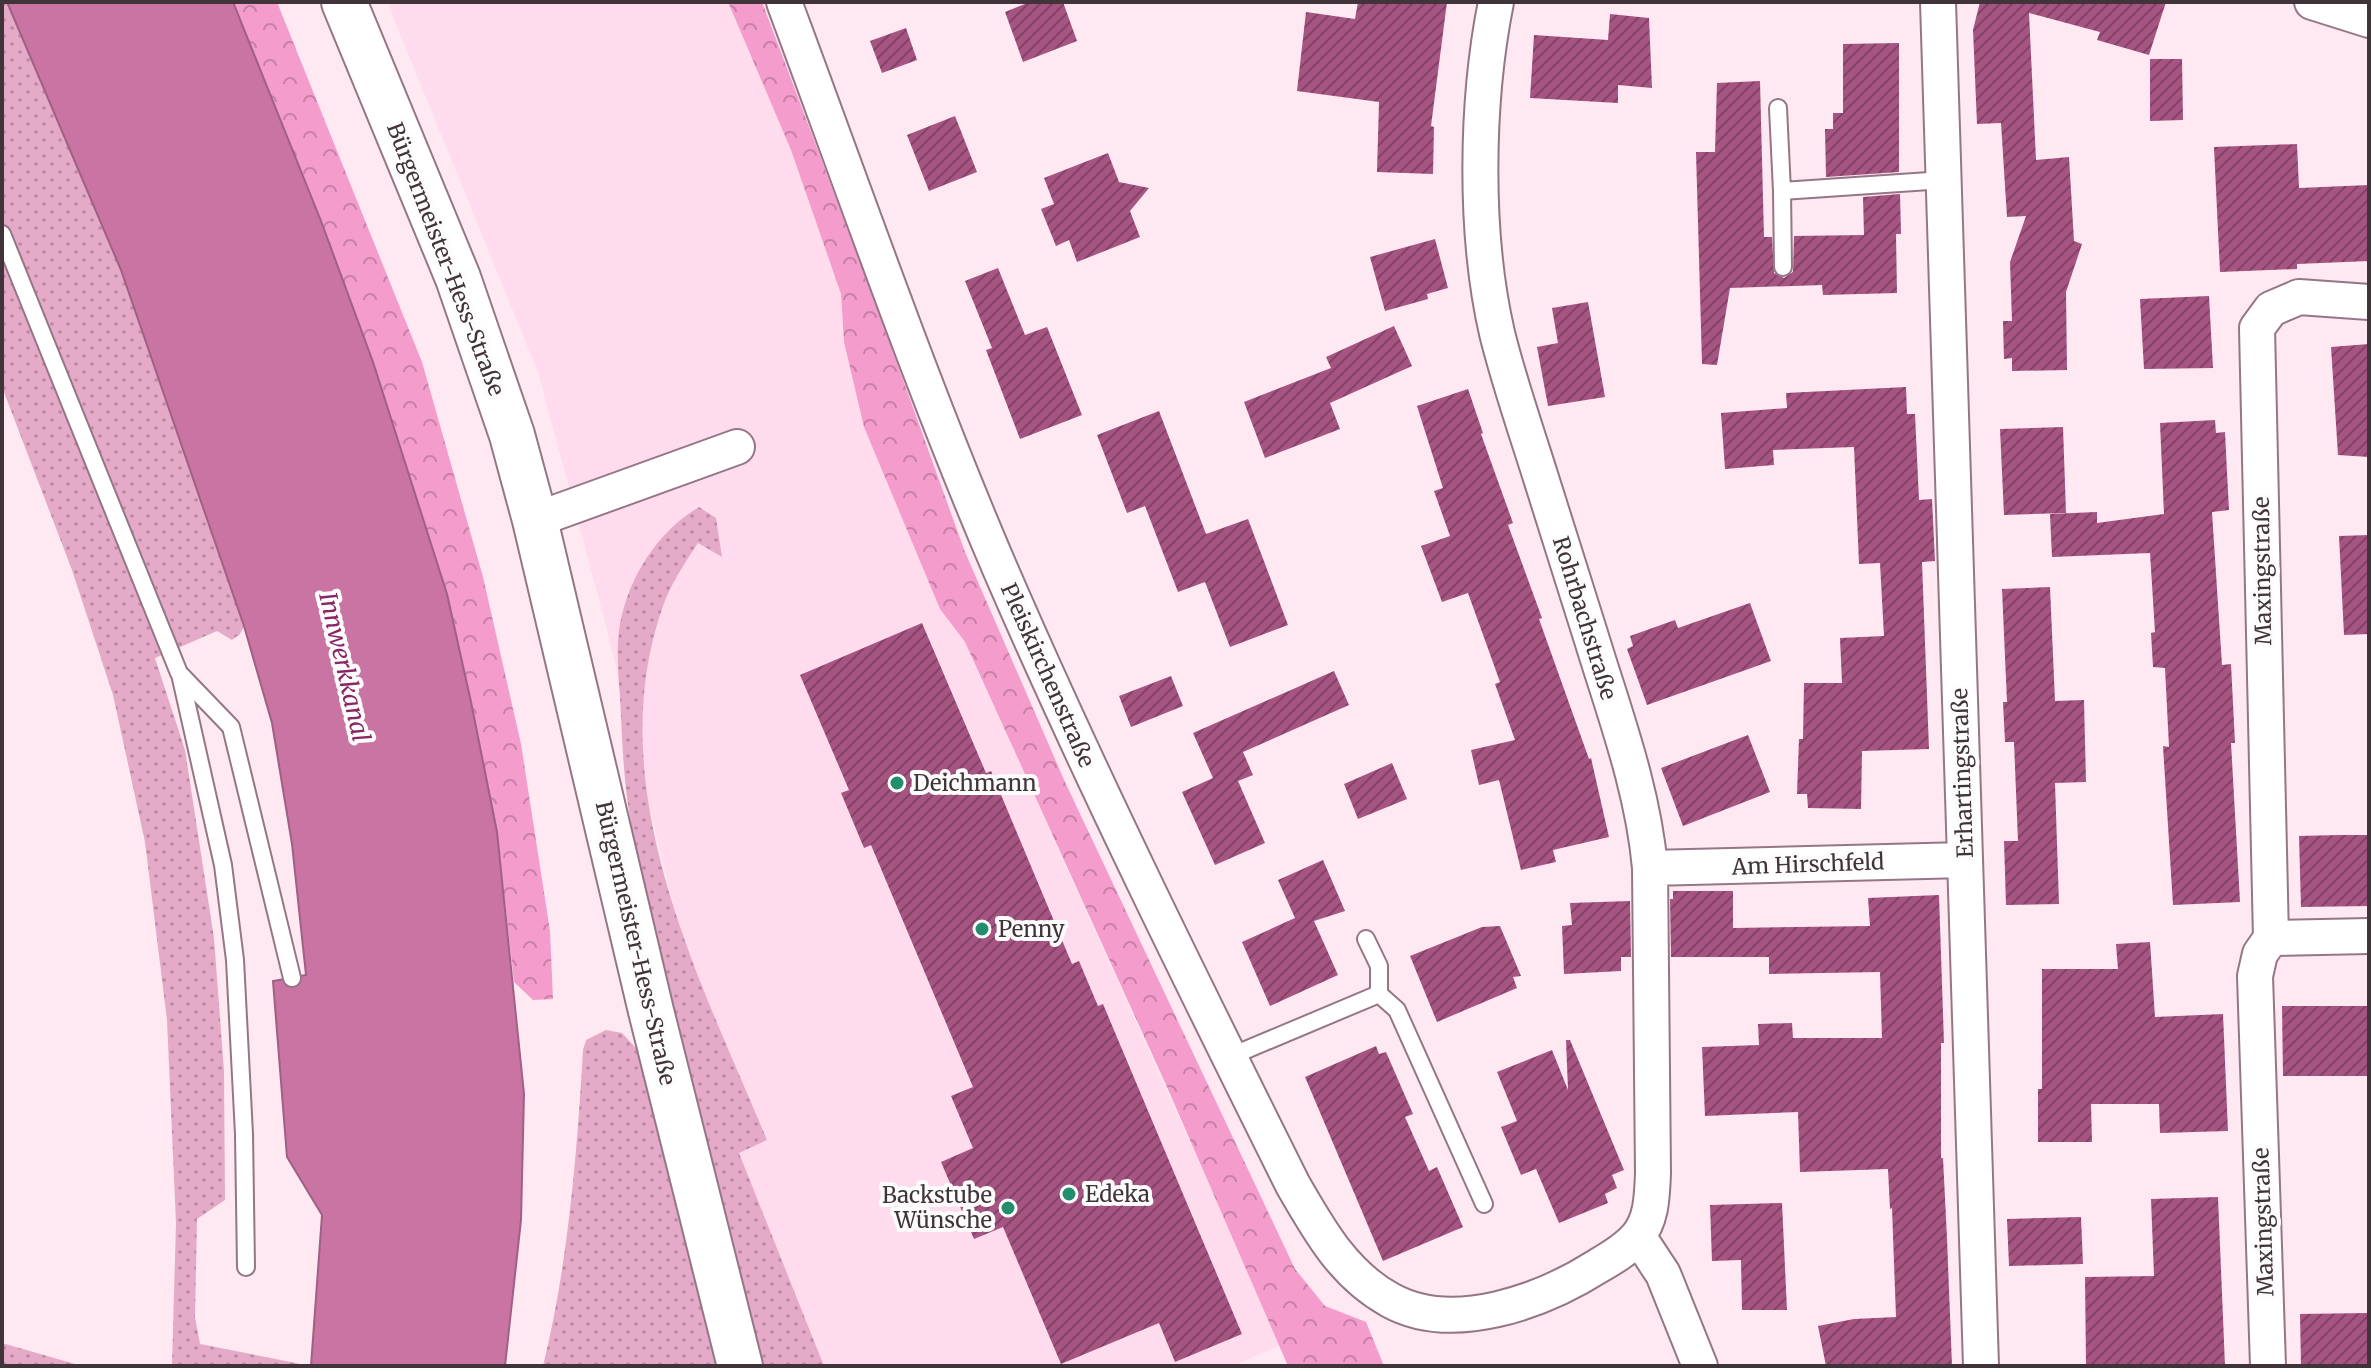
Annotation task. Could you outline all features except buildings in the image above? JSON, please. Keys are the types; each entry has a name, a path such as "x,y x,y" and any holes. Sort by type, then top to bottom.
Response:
{"main road":[{"name":"Bürgermeister-Hess-Straße","path":"344,2 458,278 512,435 740,1366"}],"street":[{"name":"Pleiskirchenstraße","path":"784,2 933,405 1001,571 1100,788 1229,1057 1321,1234 1364,1284 1393,1302 1443,1313 1467,1314 1509,1307 1577,1280 1620,1252 1638,1236"},
{"name":"Rohrbachstraße","path":"1496,2 1489,37 1483,102 1482,182 1485,248 1497,332 1637,787 1646,830 1650,868 1653,1173 1647,1220 1638,1236"},
{"name":"Erhartingstraße","path":"1938,2 1981,1366"},
{"path":"2312,2 2369,20"},
{"name":"Maxingstraße","path":"2268,1366 2255,976 2260,954 2271,938 2257,328 2271,309 2299,297 2369,302"},
{"path":"535,520 737,447"},
{"name":"Am Hirschfeld","path":"1650,868 1965,860"},
{"path":"2271,938 2369,936"},
{"path":"1638,1236 1663,1274 1700,1366"}],"lane":[{"path":"1778,108 1783,267"},
{"path":"1782,191 1944,180"},
{"path":"2,234 179,673 223,865 235,960 244,1134 246,1267"},
{"path":"179,673 231,727 292,978"},
{"path":"1366,939 1379,966 1379,994 1397,1010 1484,1204"},
{"path":"1229,1057 1379,994"}],"shaded area":[{"path":"2,2 7,2 121,270 244,626 232,640 217,631 155,658 185,750 214,938 224,1071 225,1200 197,1219 195,1317 200,1344 311,1366 172,1366 176,1223 167,1020 145,842 113,695 72,570 2,387"},
{"path":"387,2 728,2 791,150 841,294 844,342 940,609 965,642 1281,1345 1232,1366 796,1366 732,1149 605,622 538,372"},
{"path":"699,507 716,518 722,557 698,543 674,581 663,606 646,674 643,743 650,812 666,880 687,947 767,1140 739,1153 824,1366 761,1366 672,1013 629,811 618,669 620,624 630,589 647,557 670,529"},
{"path":"606,1030 622,1033 636,1048 716,1366 543,1366 559,1289 570,1209 583,1050 586,1040"},
{"path":"2,1343 82,1366 2,1366"}],"green space":[{"path":"233,2 277,2 422,362 483,577 521,744 550,931 553,999 533,1000 514,982 497,832 447,594 373,362 321,221"},
{"path":"728,2 762,2 965,552 1065,782 1295,1269 1325,1306 1366,1322 1384,1366 1288,1366 1167,1087 965,642 940,609 864,427 844,342 841,294 791,150"}],"water":[{"name":"Innwerkkanal","path":"7,2 233,2 321,221 373,362 447,594 497,832 524,1094 521,1220 505,1366 311,1366 322,1215 287,1157 273,981 306,975 292,844 272,723 244,626 121,270"}],"place":[{"name":"Deichmann","path":"897,783"},
{"name":"Penny","path":"982,929"},
{"name":"Edeka","path":"1069,1194"},
{"name":"Backstube Wünsche","path":"1008,1208"}]}
